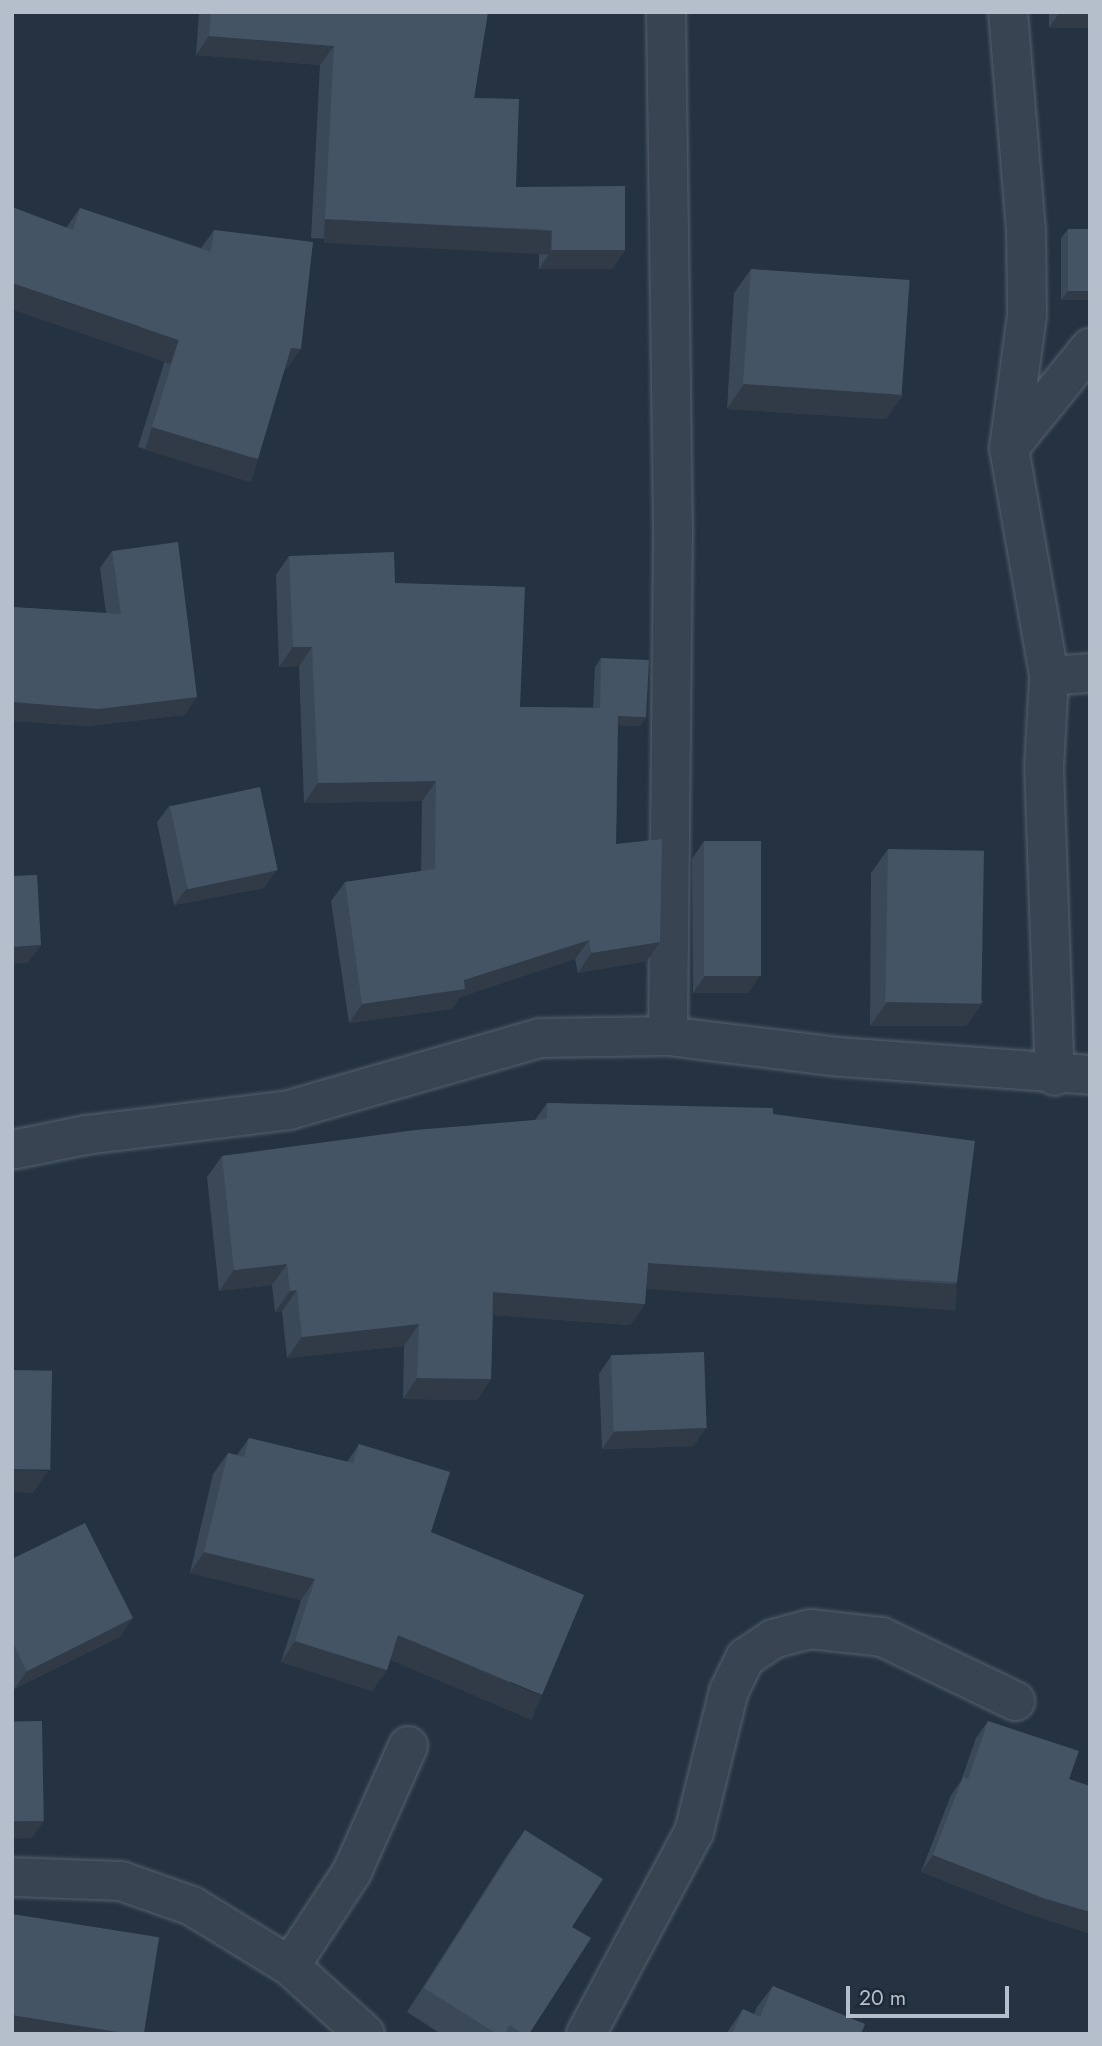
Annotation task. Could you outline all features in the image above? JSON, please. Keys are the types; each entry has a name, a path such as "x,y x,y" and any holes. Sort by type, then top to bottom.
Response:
{"street":[{"path":"666,12 674,533 668,1036"},
{"path":"12,1150 86,1135 289,1110 540,1038 668,1036 1072,1076 1044,767 1049,676 1009,449 1027,315 1026,229 1008,12"},
{"path":"1009,449 1090,348"},
{"path":"1049,676 1090,673"},
{"path":"586,2034 694,1832 729,1691 745,1658 773,1639 810,1629 882,1637 1015,1701"},
{"path":"290,1966 352,1871 408,1746"},
{"path":"12,1877 121,1881 192,1906 290,1966 365,2034"}],"building":[{"path":"211,12 488,12 474,98 519,99 516,187 625,186 625,250 552,250 552,230 325,219 334,46 209,36"},
{"path":"12,207 73,230 80,208 211,252 214,230 313,242 301,349 291,348 258,459 152,427 179,340 12,283"},
{"path":"1068,229 1090,229 1090,291 1068,291"},
{"path":"751,269 910,280 902,395 743,384"},
{"path":"178,542 197,697 99,709 12,702 12,607 121,614 112,551"},
{"path":"394,552 395,583 525,587 520,707 618,708 616,844 662,839 660,942 591,953 589,940 464,980 465,989 362,1004 345,882 435,869 436,781 318,783 312,647 293,647 289,556"},
{"path":"601,658 649,660 646,717 618,716 618,708 600,708"},
{"path":"260,787 278,870 188,889 170,806"},
{"path":"704,841 761,841 761,976 704,976"},
{"path":"888,849 984,851 981,1004 885,1002"},
{"path":"37,875 41,945 12,947 12,876"},
{"path":"547,1103 773,1108 773,1114 975,1141 957,1282 648,1263 645,1304 493,1292 491,1379 417,1378 419,1324 302,1337 297,1290 290,1291 287,1264 234,1270 222,1156 415,1130 547,1119"},
{"path":"704,1352 707,1428 614,1431 611,1355"},
{"path":"12,1370 52,1371 50,1470 12,1469"},
{"path":"249,1438 353,1463 359,1444 450,1472 431,1532 584,1595 542,1695 398,1635 387,1670 295,1641 315,1579 204,1552 228,1453 244,1457"},
{"path":"85,1523 133,1618 27,1671 12,1641 12,1559"},
{"path":"42,1721 44,1821 14,1822 12,1722"},
{"path":"988,1721 1079,1751 1069,1779 1090,1786 1090,1912 1043,1898 933,1855 963,1777 968,1779"},
{"path":"525,1830 603,1879 572,1927 591,1938 529,2034 523,2034 510,2025 504,2034 497,2034 424,1988"},
{"path":"12,1914 159,1937 144,2034 12,2015"},
{"path":"773,1986 865,2024 861,2034 732,2034 743,2009 760,2017"}]}
